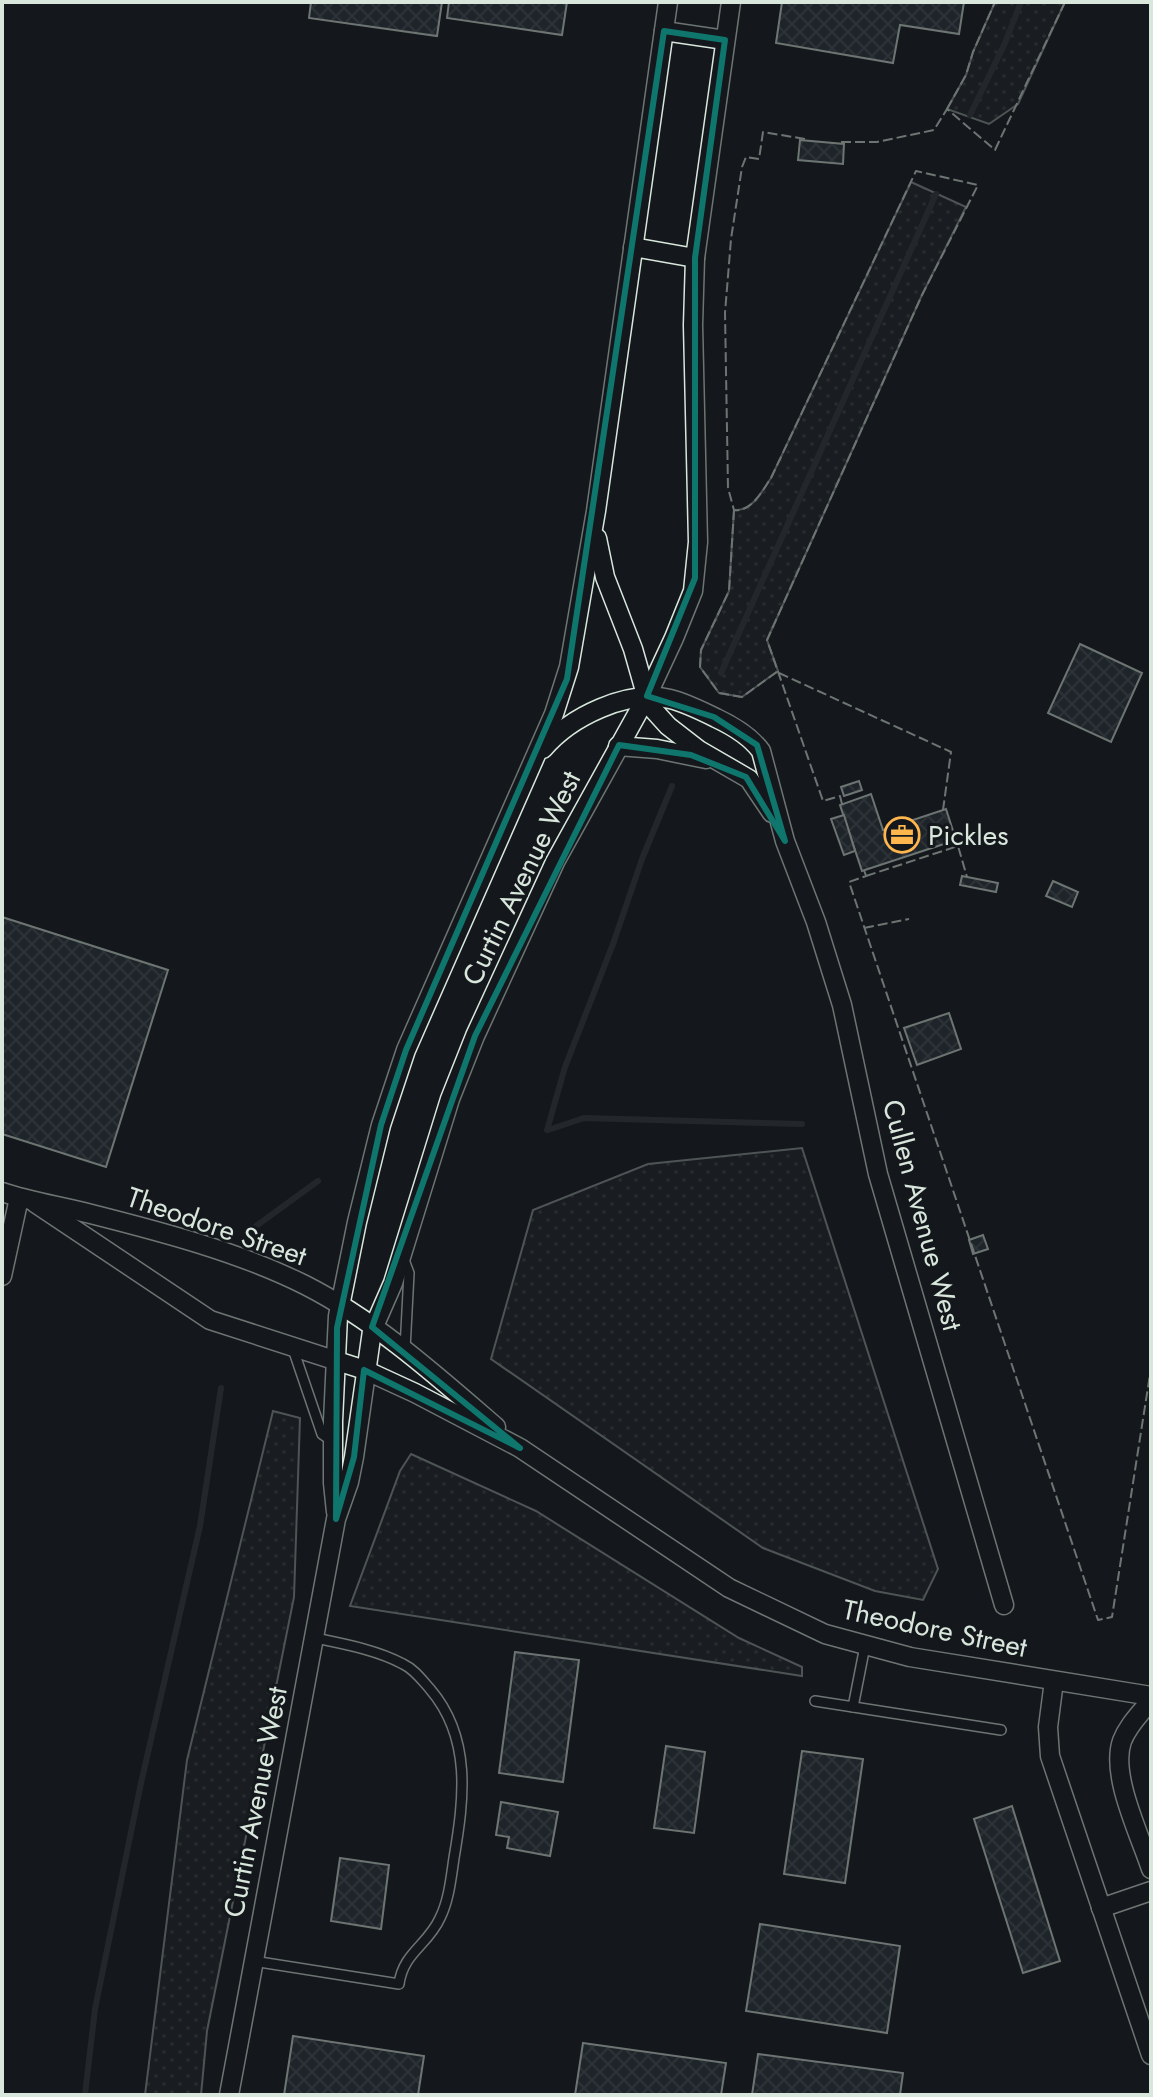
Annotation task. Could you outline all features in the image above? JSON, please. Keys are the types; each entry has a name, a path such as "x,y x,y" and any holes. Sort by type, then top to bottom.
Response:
{"street":[{"name":"Curtin Avenue West","path":"336,1519 333,1483 335,1360 340,1305 381,1125 401,1063 567,679 596,511 668,2"},
{"name":"Curtin Avenue West","path":"229,2095 336,1519 354,1457 373,1328 388,1295 450,1099 475,1036 555,862 646,698 681,621 695,578 698,513 693,325 695,258 731,2"},
{"path":"664,31 725,40"},
{"path":"633,247 695,258"},
{"name":"Cullen Avenue West","path":"596,511 601,564 633,649 646,698 654,712 668,726 756,786 785,841"},
{"name":"Cullen Avenue West","path":"532,762 552,738 584,715 612,704 646,698 670,699 696,709 735,729 757,745 767,769 785,841 835,983 852,1047 878,1174 1004,1605"},
{"path":"618,746 684,753 727,767"},
{"path":"2,1276 19,1197"},
{"name":"Theodore Street","path":"19,1197 113,1220 244,1260 306,1285 340,1305 405,1352 520,1448 729,1588 825,1634 910,1657 1151,1698"},
{"name":"Theodore Street","path":"19,1197 210,1320 365,1370 520,1448"},
{"path":"1054,1681 1048,1727 1050,1756 1151,2055"},
{"path":"1151,1698 1127,1731 1119,1758 1123,1786 1151,1869"},
{"path":"1101,1908 1151,1891"}],"lane":[{"path":"402,1254 409,1273 405,1352"},
{"path":"292,1345 322,1434 335,1443"},
{"path":"253,1960 399,1984 404,1963 440,1920 447,1898 461,1818 463,1773 459,1741 448,1715 435,1695 404,1664 348,1645 315,1638"},
{"path":"853,1707 865,1646"},
{"path":"815,1701 1001,1730"}],"highlighted area":[{"path":"664,31 725,40 695,258 695,578 647,696 714,717 757,745 785,841 746,777 691,755 619,745 475,1036 372,1327 520,1448 364,1370 354,1457 336,1519 337,1328 381,1125 406,1050 567,679"}],"shaded area":[{"path":"995,2 1065,2 1018,104 989,124 947,109 966,75"},
{"path":"911,182 966,207 922,295 767,640 778,671 742,697 719,693 700,667 701,650 729,591 734,510 751,504 771,478"},
{"path":"802,1148 938,1569 923,1600 875,1591 763,1548 491,1359 533,1210 648,1164"},
{"path":"273,1411 300,1418 294,1597 207,2031 201,2095 145,2095 187,1760"},
{"path":"411,1454 536,1511 739,1638 802,1667 802,1676 350,1606 400,1471"}],"building":[{"path":"311,2 442,2 437,36 309,18"},
{"path":"449,2 567,2 562,35 447,18"},
{"path":"782,2 964,2 959,34 900,25 893,63 776,43"},
{"path":"800,140 844,144 843,164 798,160"},
{"path":"1080,644 1142,673 1111,742 1048,713"},
{"path":"859,781 862,790 844,796 841,787"},
{"name":"Pickles","path":"871,794 883,830 946,809 956,840 862,871 840,805"},
{"path":"844,815 855,851 844,855 831,819"},
{"path":"962,876 998,883 996,892 960,885"},
{"path":"1053,881 1078,892 1072,907 1046,896"},
{"path":"2,917 168,970 106,1167 2,1134"},
{"path":"949,1013 961,1049 917,1065 904,1028"},
{"path":"983,1235 988,1249 973,1254 969,1240"},
{"path":"515,1652 579,1660 563,1782 499,1773"},
{"path":"666,1746 705,1752 694,1833 654,1828"},
{"path":"802,1751 863,1759 845,1883 784,1874"},
{"path":"501,1802 558,1812 550,1856 507,1848 509,1837 496,1835"},
{"path":"1012,1806 1060,1961 1023,1973 974,1819"},
{"path":"340,1858 389,1865 381,1929 331,1921"},
{"path":"760,1924 900,1946 887,2033 746,2011"},
{"path":"293,2036 424,2056 418,2095 284,2095"},
{"path":"583,2043 726,2063 721,2095 575,2095"},
{"path":"758,2054 903,2073 900,2095 752,2095"}],"waterway":[{"path":"970,115 1021,2"},
{"path":"721,673 936,194"},
{"path":"547,1130 565,1067 672,786"},
{"path":"548,1130 584,1118 802,1124"},
{"path":"252,1229 318,1181"},
{"path":"85,2095 95,2009 141,1783 200,1526 221,1388"}],"fence":[{"path":"947,109 966,75 995,2"},
{"path":"841,142 877,142 934,130 947,109 995,150 1065,2"},
{"path":"805,139 763,132 759,159 746,157 742,167 731,239 725,313 728,488 734,510 751,504 771,478 916,171 978,185 922,295 767,640 823,801 840,796 842,804"},
{"path":"734,510 729,591 701,650 700,667 719,693 742,697 778,671"},
{"path":"779,673 951,752 943,810"},
{"path":"866,876 958,846 967,877"},
{"path":"864,870 866,876 849,882 1098,1620 1112,1617 1151,1368"},
{"path":"864,928 909,919"}],"place":[{"name":"Pickles","path":"902,835"}]}
